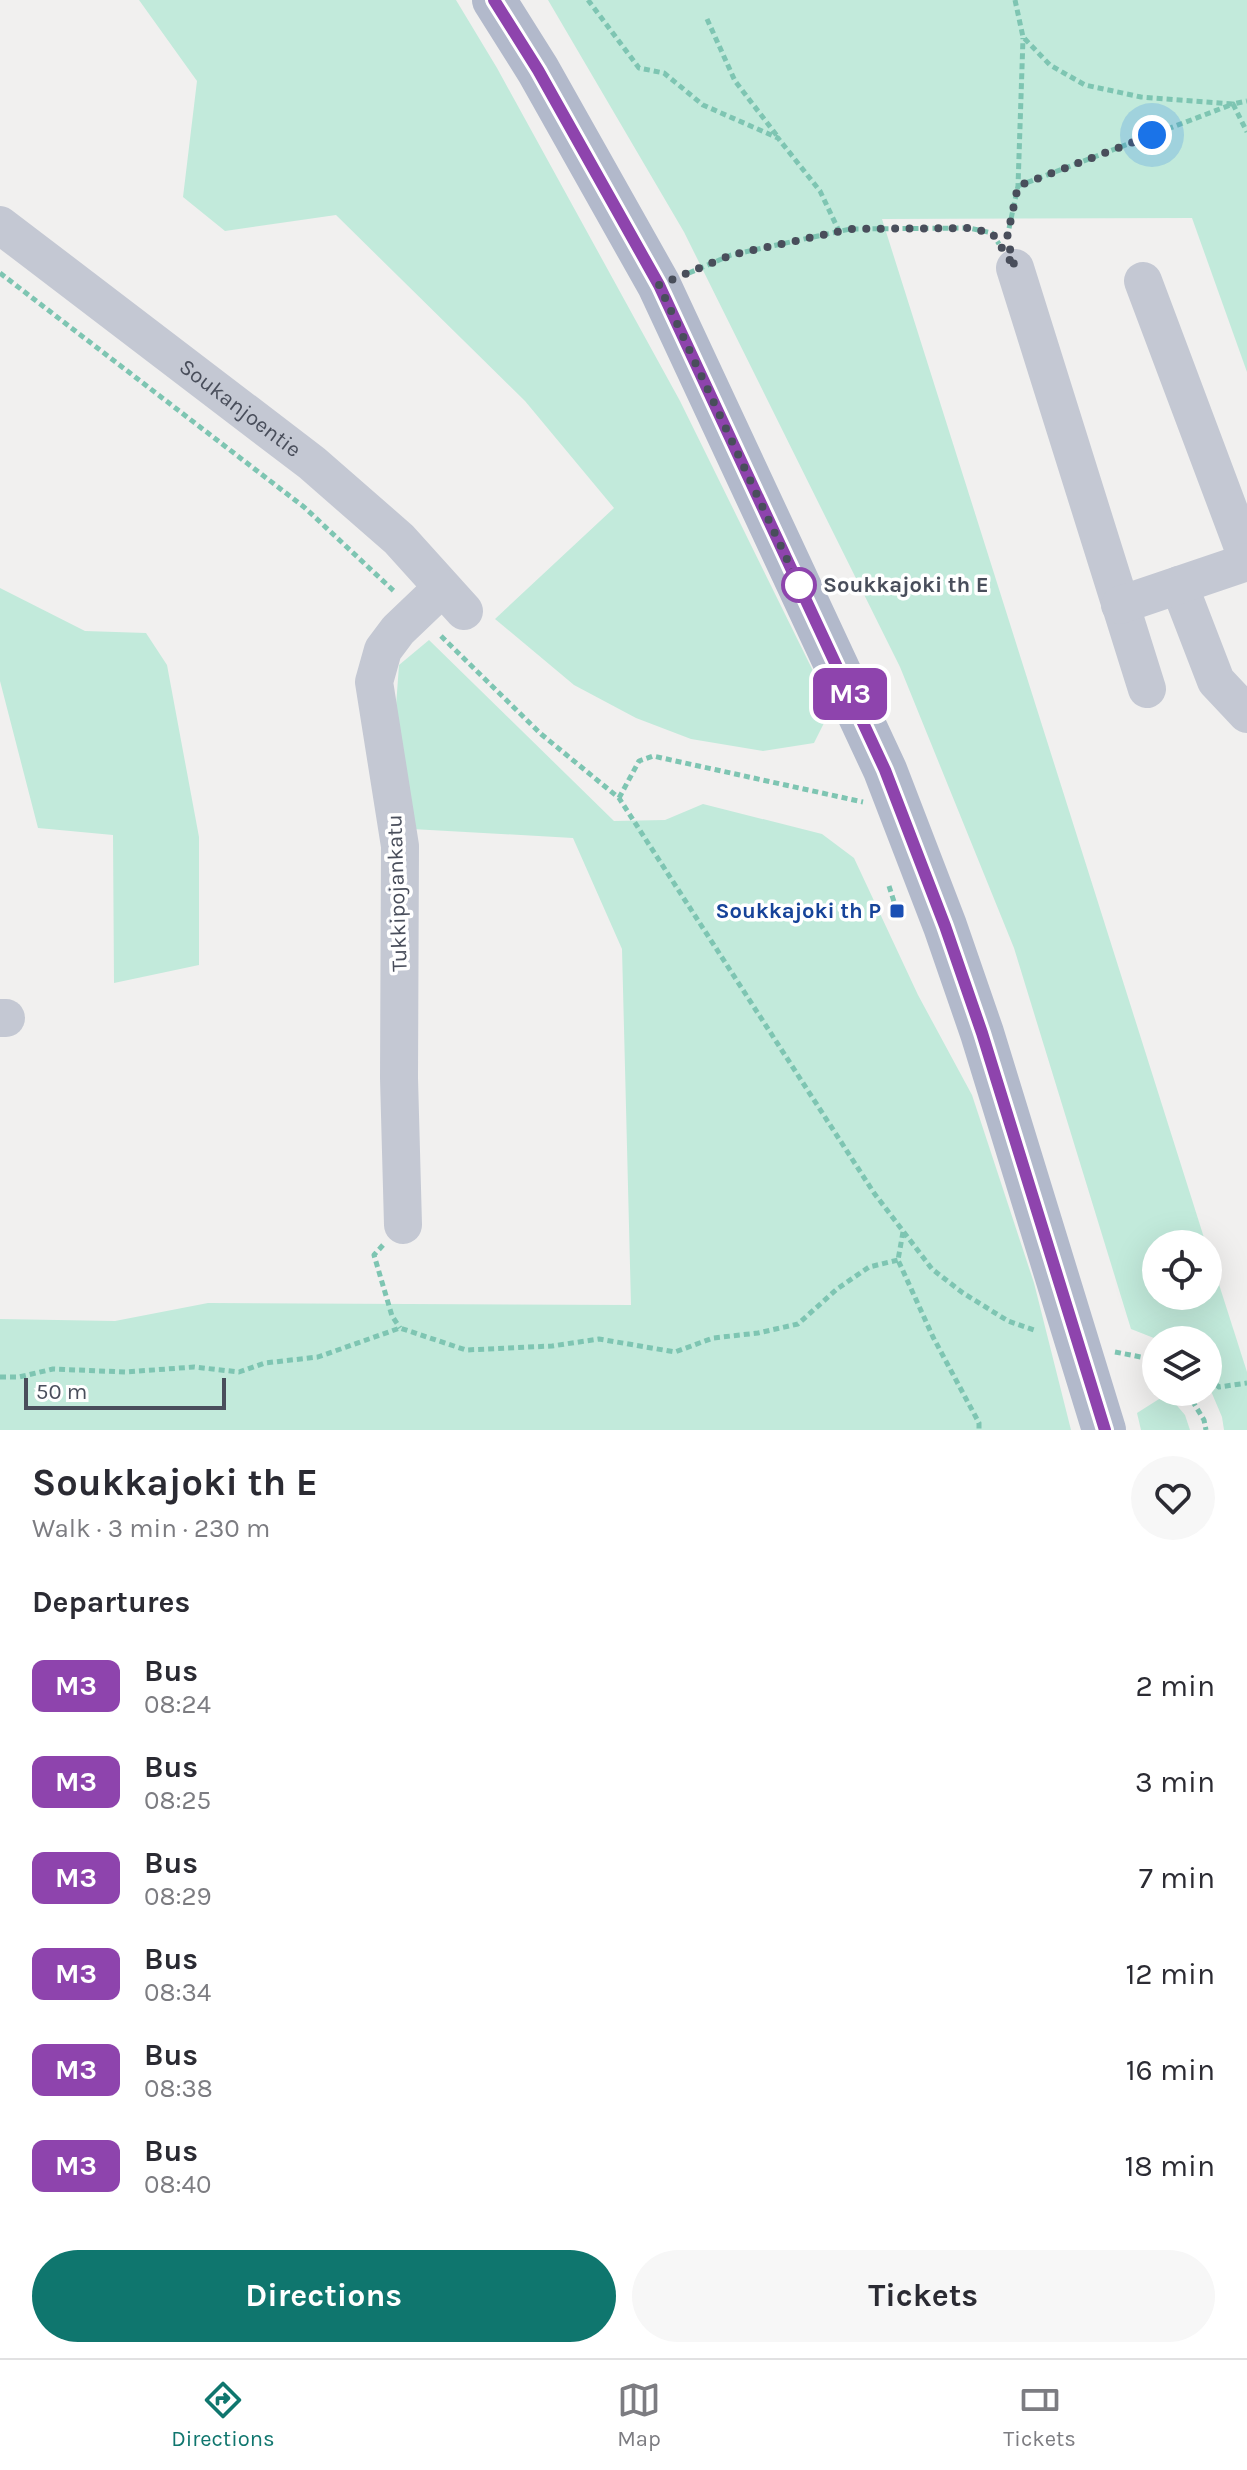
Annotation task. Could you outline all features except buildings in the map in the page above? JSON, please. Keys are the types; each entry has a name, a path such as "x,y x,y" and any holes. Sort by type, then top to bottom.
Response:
{"main road":[{"path":"494,0 538,70 659,285 885,770 982,1033 1104,1430"}],"street":[{"name":"Soukanjoentie","path":"0,225 312,463 399,539 441,604"},
{"path":"1015,268 1147,689"},
{"path":"1120,605 1247,560 1143,281"},
{"path":"1179,585 1216,681 1247,714"},
{"name":"Tukkipojankatu","path":"403,1225 399,1078 400,846 374,682 383,650 398,630 441,604"}],"path":[{"path":"588,0 639,68 664,73 703,105 778,138"},
{"path":"1015,0 1023,37 1018,186 1007,238 1015,268"},
{"path":"707,19 735,81 820,191 839,231"},
{"path":"1023,37 1050,65 1085,85 1141,97 1233,104"},
{"path":"1018,186 1247,101"},
{"path":"1233,104 1247,132"},
{"path":"659,285 731,255 850,229 969,228 992,233 1015,268"},
{"path":"0,273 304,507 441,604 541,734 619,798 874,1193 932,1269 1008,1321 1049,1335"},
{"path":"619,798 639,761 653,756 860,802 898,804"},
{"path":"403,1225 374,1255 392,1316 400,1328 466,1350 552,1346 599,1339 675,1352 713,1338 798,1324 837,1289 869,1267 898,1260"},
{"path":"903,1232 898,1260 933,1337 979,1423 979,1430"},
{"path":"0,1377 19,1377 53,1369 126,1372 194,1367 239,1372 265,1363 318,1357 400,1328"},
{"path":"1106,1350 1142,1357"},
{"path":"1222,1387 1247,1383"},
{"path":"1196,1406 1206,1430"}],"green space":[{"path":"139,0 456,0 497,68 680,401 817,679 825,721 814,743 763,751 691,739 636,718 574,685 495,619 614,508 525,401 336,215 225,231 183,197 197,81"},
{"path":"548,0 1247,0 1247,372 1192,218 882,219 1202,1230 1142,1230 1142,1310 1222,1310 1222,1294 1247,1372 1247,1430 1224,1430 1217,1406 1222,1406 1222,1326 1142,1326 1142,1333 1131,1329 1014,948 900,667 684,232"},
{"path":"0,588 85,631 146,633 167,665 199,837 199,965 114,983 113,835 38,828 0,681"},
{"path":"429,640 614,821 665,820 703,804 822,834 854,858 918,995 972,1095 1034,1283 1071,1430 0,1430 0,1319 115,1321 208,1303 631,1305 622,949 573,838 412,829 395,720 399,665"},
{"path":"1148,1406 1177,1406 1185,1415 1190,1430 1141,1430 1137,1413"}],"bus line":[{"name":"M3","path":"494,0 538,70 659,285 885,770 982,1033 1105,1430"}],"place":[{"name":"Soukkajoki th E","path":"799,585"},
{"name":"Soukkajoki th P","path":"897,911"}],"route":[{"path":"799,585 659,285 731,255 850,229 969,228 992,233 1015,268 1007,238 1018,186 1152,135"}]}
